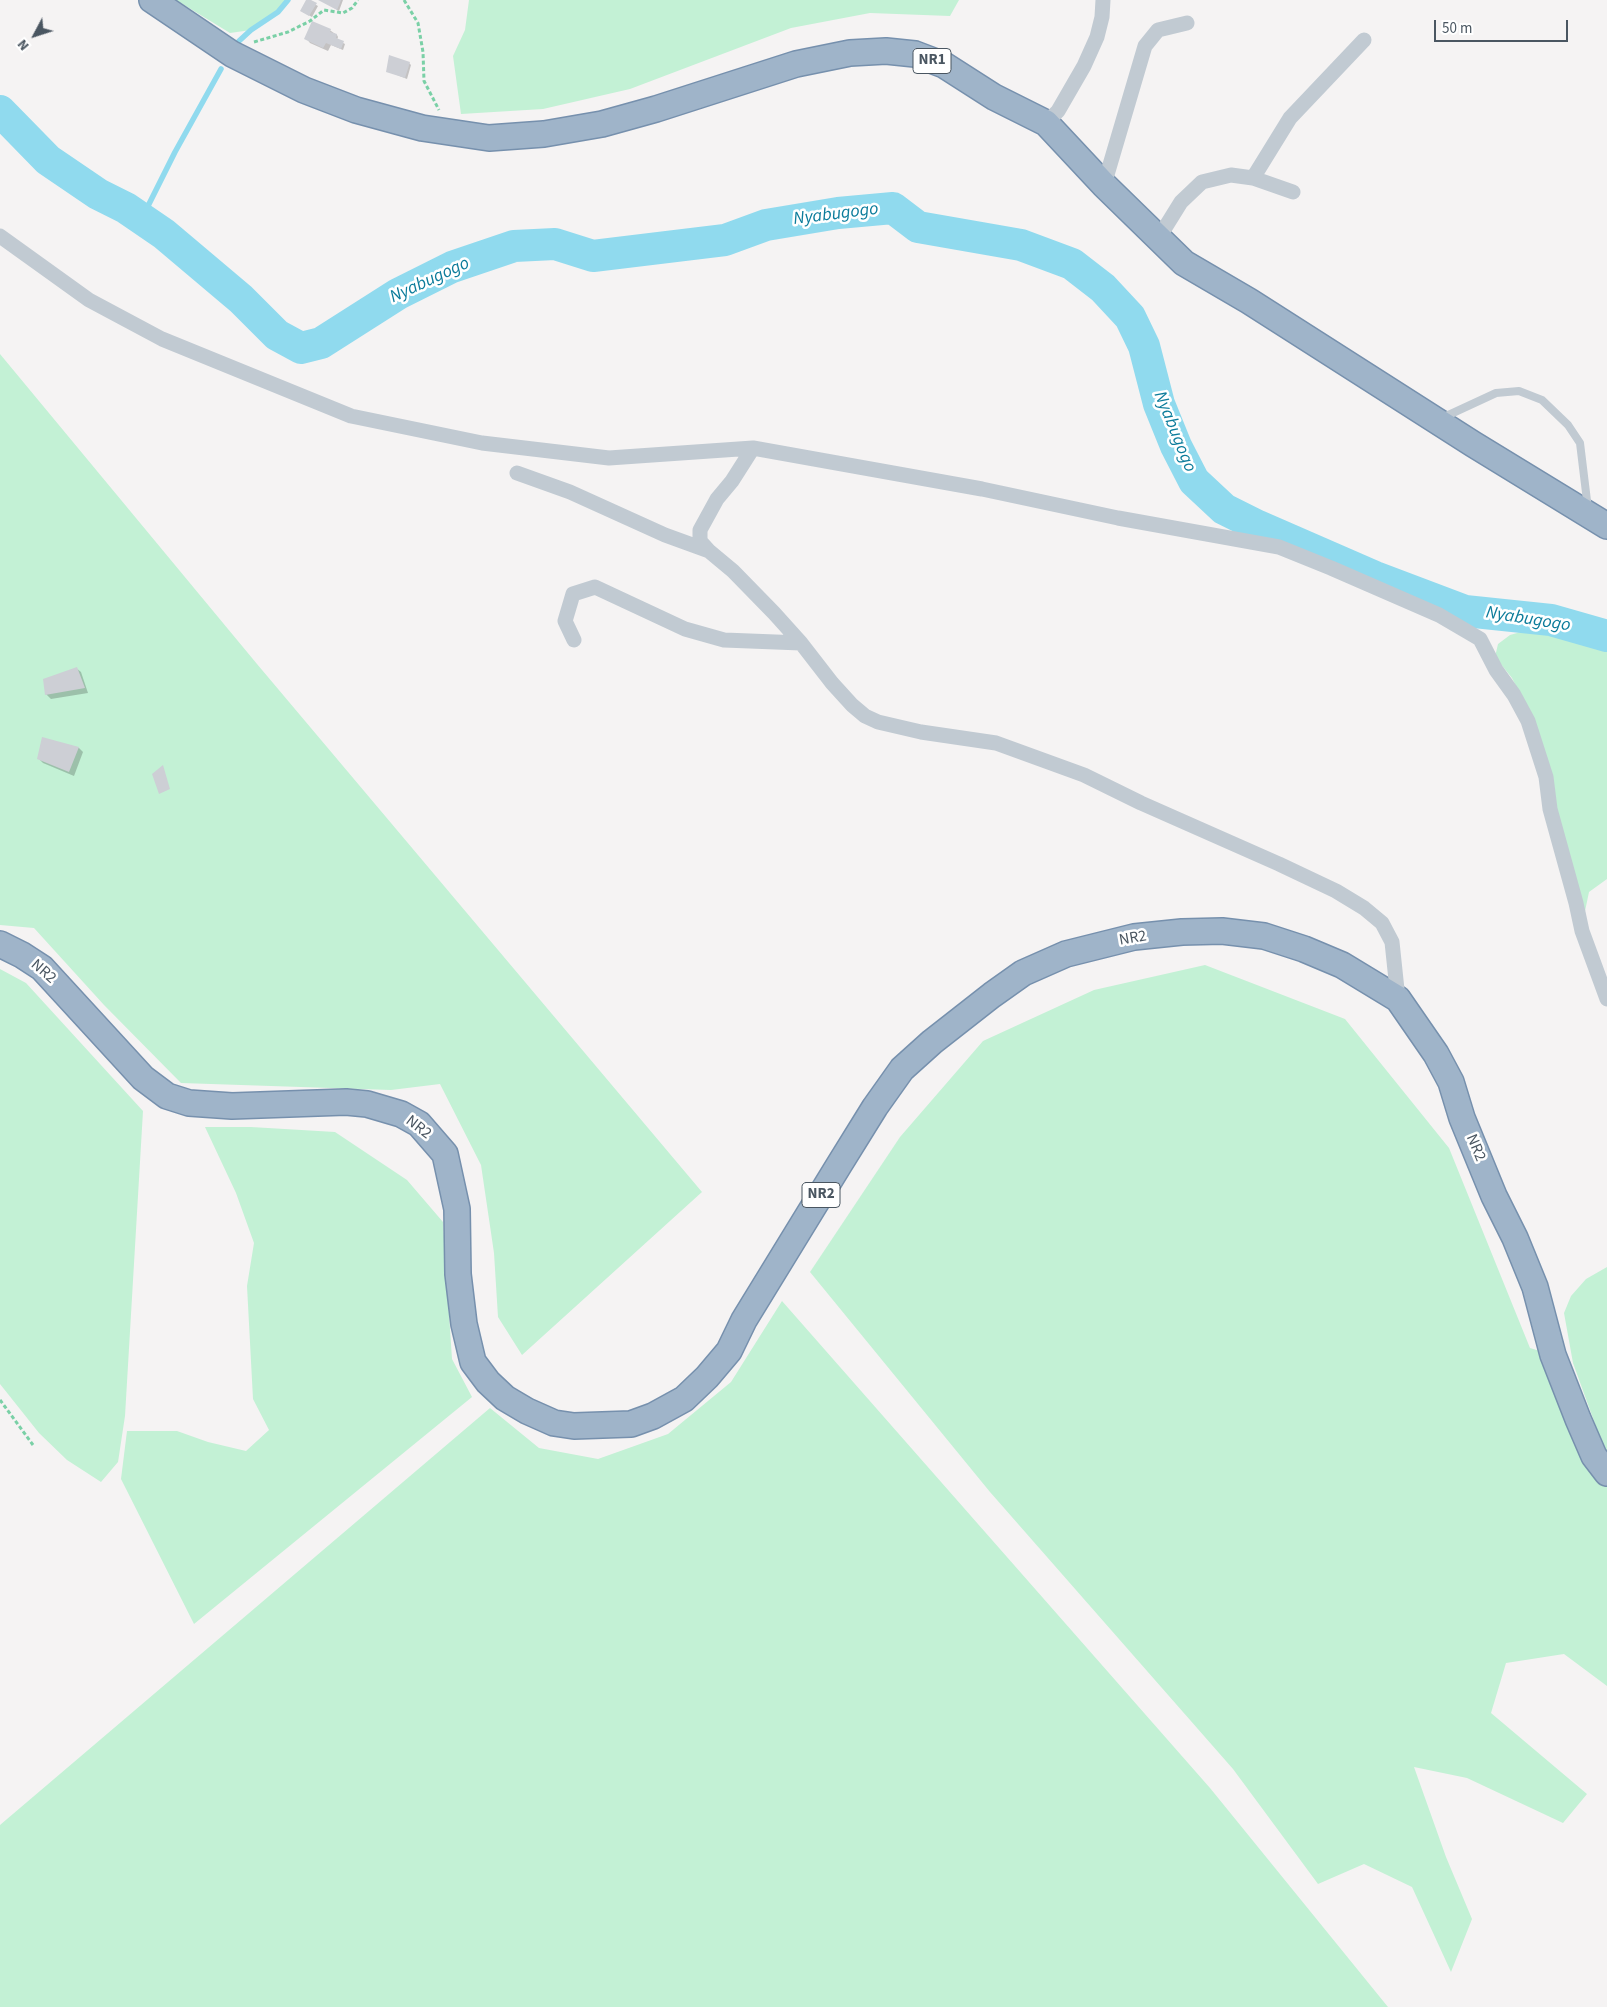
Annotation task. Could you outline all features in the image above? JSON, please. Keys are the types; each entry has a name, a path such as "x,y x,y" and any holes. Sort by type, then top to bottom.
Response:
{"highway":[{"name":"NR1","path":"152,0 232,54 304,90 356,110 422,128 489,138 544,134 602,124 656,109 796,64 850,53 886,51 915,54 944,65 994,97 1046,123 1104,185 1184,263 1248,301 1473,444 1598,519"},
{"name":"NR2","path":"0,944 42,968 143,1078 167,1096 189,1103 232,1106 346,1102 367,1104 401,1114 419,1124 445,1154 457,1209 458,1274 464,1324 473,1362 488,1382 505,1398 527,1411 554,1423 574,1426 631,1424 653,1416 684,1398 707,1377 729,1351 744,1320 839,1165 875,1107 902,1069 932,1042 1023,973 1066,954 1134,938 1182,932 1222,931 1264,936 1304,949 1342,965 1398,999 1436,1054 1451,1082 1462,1118 1534,1287 1553,1355 1578,1419 1594,1456 1607,1473"}],"street":[{"path":"1046,123 1058,111 1084,66 1097,37 1102,17 1103,0"},
{"path":"1104,185 1145,46 1158,30 1187,22"},
{"path":"1253,178 1290,118 1364,40"},
{"path":"1158,239 1181,202 1202,182 1231,175 1253,178 1293,192"},
{"path":"0,236 89,300 162,339 351,416 482,443 609,458 753,448 1279,547 1439,615 1480,639 1496,670 1514,695 1528,721 1546,777 1550,809 1582,931 1607,999"},
{"path":"753,448 732,481 717,499 700,530 700,541 709,552 733,571 801,643 832,683 865,716 878,722 921,732 996,743 1084,775 1141,803 1336,891 1364,908 1382,923 1392,942 1398,999"},
{"path":"517,473 570,492 665,536 709,552"},
{"path":"574,640 565,621 573,594 595,586 685,629 724,640 801,643"}],"lane":[{"path":"1437,420 1496,393 1519,392 1542,400 1568,425 1580,443 1598,519"}],"path":[{"path":"232,54 249,43 288,32 310,21 324,10 343,13 352,8 358,0"},
{"path":"404,0 418,23 424,52 424,81 452,132"},
{"path":"0,1400 33,1446"}],"green space":[{"path":"176,0 288,0 278,12 251,30 230,33"},
{"path":"469,0 959,0 950,16 870,13 791,28 630,89 543,109 461,114 453,56 465,30"},
{"path":"0,354 257,664 702,1192 522,1355 498,1317 494,1253 481,1165 440,1084 391,1090 181,1083 104,1005 34,928 0,925"},
{"path":"1538,627 1558,630 1576,639 1607,650 1607,879 1589,892 1584,916 1517,688 1512,678 1495,657 1498,644 1510,635"},
{"path":"1205,965 1345,1019 1449,1148 1530,1348 1553,1355 1607,1473 1607,1686 1564,1654 1506,1663 1491,1713 1587,1794 1563,1823 1467,1778 1414,1767 1446,1857 1472,1919 1451,1972 1412,1887 1364,1864 1318,1884 1233,1769 990,1492 810,1272 900,1137 983,1041 1094,990"},
{"path":"0,969 26,983 143,1111 125,1416 118,1462 101,1482 67,1460 39,1433 0,1384"},
{"path":"205,1127 251,1127 335,1132 407,1180 443,1222 452,1359 472,1397 194,1624 121,1479 127,1431 177,1431 208,1442 246,1451 269,1430 253,1399 247,1286 254,1243 236,1193"},
{"path":"1607,1267 1607,1457 1573,1363 1564,1313 1571,1296 1586,1279"},
{"path":"782,1301 1210,1788 1388,2007 0,2007 0,1825 490,1408 539,1448 598,1459 668,1434 731,1382"}],"building":[{"path":"306,0 317,3 309,16 300,11"},
{"path":"318,0 341,0 337,10"},
{"path":"312,21 331,29 330,32 337,34 336,38 344,41 341,49 326,43 323,48 304,39"},
{"path":"389,55 410,62 405,78 386,72"},
{"path":"77,667 85,688 45,695 43,679"},
{"path":"42,737 79,747 69,772 37,759"},
{"path":"163,765 170,789 159,794 152,774"}],"waterway":[{"path":"239,41 251,30 278,12 288,0"},
{"path":"142,218 175,152 221,69"},
{"name":"Nyabugogo","path":"0,111 48,160 98,194 126,208 164,234 241,299 277,335 301,348 321,343 398,294 452,267 514,246 555,244 593,256 725,240 766,225 838,213 893,208 918,227 1021,245 1072,264 1103,288 1130,317 1144,346 1159,404 1176,446 1194,481 1224,509 1258,526 1375,577 1465,611 1551,620 1607,636"}]}
